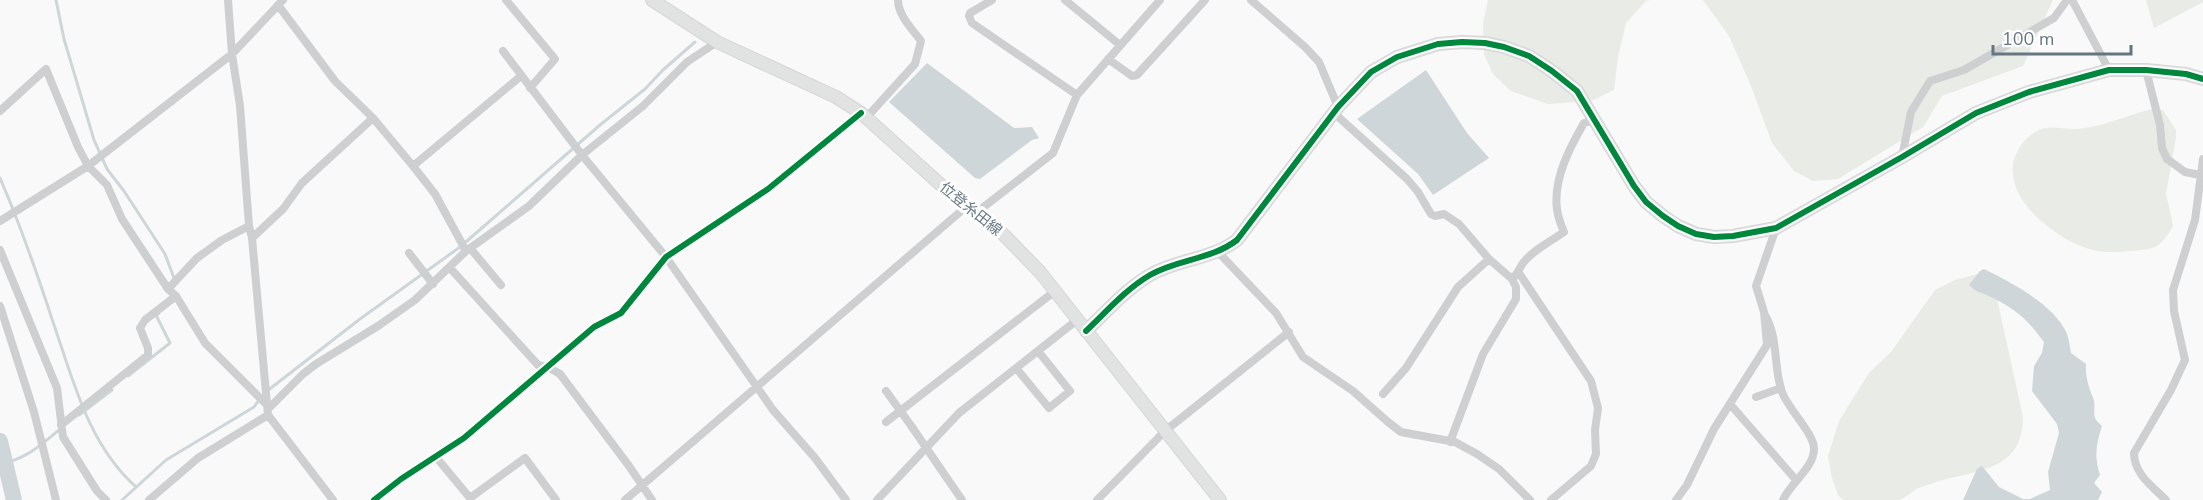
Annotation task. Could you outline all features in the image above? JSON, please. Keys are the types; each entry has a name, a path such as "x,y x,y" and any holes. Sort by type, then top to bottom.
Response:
{"street":[{"path":"228,0 268,410"},
{"path":"506,0 555,59 530,88"},
{"name":"位登糸田線","path":"652,0 717,42 836,97 864,116 1003,234 1040,272 1220,500"},
{"path":"374,500 464,438 594,327 621,314 666,257 768,189 864,116 915,64 921,41 903,16 898,0"},
{"path":"992,0 970,13 972,23 1077,95"},
{"path":"1065,0 1120,45"},
{"path":"625,500 756,387 971,209 1053,153 1077,95 1160,0"},
{"path":"1108,59 1132,76 1137,75 1205,0"},
{"path":"1251,0 1319,62 1336,110 1407,179 1431,213 1435,216 1444,214 1459,224 1489,259 1516,276 1591,381 1598,408 1595,430 1596,454 1591,466 1551,500"},
{"path":"1902,157 1911,112 1930,81 1964,70 2054,18 2067,0"},
{"path":"2072,0 2109,70"},
{"path":"0,221 88,166 232,54 281,2 335,81 373,118 413,166 435,194 468,250 501,285"},
{"path":"149,500 198,458 268,410 309,369 415,300 468,250 529,206 582,155 643,106 687,62 717,42"},
{"path":"1086,331 1150,275 1226,249 1244,234 1336,110 1371,72 1397,57 1438,44 1485,43 1529,56 1552,71 1577,91 1646,202 1678,226 1696,234 1714,237 1776,228 1976,113 2029,92 2109,70 2146,70 2203,79"},
{"path":"503,51 582,155 666,257 773,410 815,458 846,500"},
{"path":"0,111 46,69 88,166 107,185 122,219 168,289 176,296 206,343 268,410 333,500"},
{"path":"2146,70 2160,125 2162,148 2167,159 2185,172 2200,175"},
{"path":"413,166 521,76"},
{"path":"252,238 283,209 302,183 373,118"},
{"path":"1450,442 1483,354 1516,299 1516,276 1523,263 1564,232 1557,209 1557,193 1564,161 1584,123 1595,120"},
{"path":"2166,500 2138,473 2134,463 2134,453 2171,390 2185,360 2174,311 2173,290 2195,220 2203,159"},
{"path":"168,289 197,258 222,240 249,226"},
{"path":"1776,228 1756,286 1764,312 1772,327 1781,388 1790,407 1813,440 1814,450 1810,464 1788,489 1783,500"},
{"path":"0,250 57,388 63,437 97,491 106,500"},
{"path":"1218,252 1276,313 1303,357 1353,391 1401,432 1450,442 1477,454 1499,469 1530,500"},
{"path":"409,253 433,284"},
{"path":"1383,394 1406,368 1458,287 1489,259"},
{"path":"450,268 538,365 548,367 560,374 652,500"},
{"path":"886,422 1055,291"},
{"path":"61,425 148,355 148,348 140,328 145,320 176,296"},
{"path":"0,306 34,412 56,500"},
{"path":"1676,500 1687,485 1714,429 1767,345 1764,312"},
{"path":"877,500 959,413 1077,320"},
{"path":"1097,500 1165,431 1289,332"},
{"path":"1016,368 1049,408 1070,391 1038,351"},
{"path":"1756,397 1781,388"},
{"path":"886,391 962,500"},
{"path":"1730,404 1796,480"},
{"path":"436,457 470,498 525,458 556,500"}],"shaded area":[{"path":"1488,0 1650,0 1646,1 1626,23 1618,57 1614,90 1591,101 1548,104 1511,91 1493,74 1484,54 1483,23"},
{"path":"1703,0 2053,0 2023,66 1942,96 1923,127 1838,179 1813,181 1794,171 1772,143 1729,36"},
{"path":"2146,0 2203,0 2203,2 2154,28"},
{"path":"927,63 1014,128 1032,127 1039,138 1032,140 980,179 975,178 889,102"},
{"path":"1426,70 1467,133 1489,158 1433,195 1418,174 1357,119"},
{"path":"2152,109 2163,110 2176,130 2166,193 2173,226 2156,246 2138,250 2102,252 2078,245 2047,226 2021,198 2014,182 2013,166 2018,150 2024,141 2037,131 2046,128 2087,128"},
{"path":"1984,269 2032,296 2053,314 2067,334 2071,353 2086,364 2095,418 2102,426 2096,450 2100,475 2094,483 2102,492 2098,500 1963,500 1977,469 1982,466 1999,487 2023,499 2030,499 2050,490 2048,472 2059,433 2057,424 2032,391 2034,366 2042,353 2044,342 2014,310 1976,291 1969,285"},
{"path":"1981,273 1994,285 2023,417 2021,435 2015,449 2006,459 1994,466 1921,487 1899,500 1843,500 1838,495 1832,478 1828,456 1839,421 1869,373 1891,352 1935,290 1955,280"}],"waterway":[{"path":"56,0 64,39 94,140 107,169 165,254 174,278"},
{"path":"267,391 360,319 460,247 600,125 645,89 695,42"},
{"path":"0,178 29,251 85,412 106,452 136,487"},
{"path":"128,376 170,343 156,315 158,314"},
{"path":"79,415 112,390"},
{"path":"122,500 166,460 254,407 259,400"},
{"path":"6,463 28,453 59,430"},
{"path":"0,441 14,500"}],"cycle path":[{"path":"1086,331 1124,294 1150,275 1216,252 1237,240 1338,107 1371,72 1397,57 1438,44 1485,43 1504,47 1529,56 1552,71 1577,91 1646,202 1678,226 1696,234 1714,237 1776,228 1976,113 2029,92 2109,70 2146,70 2186,74 2203,79"},
{"path":"374,500 401,479 464,438 594,327 621,313 666,257 768,189 861,113"}]}
